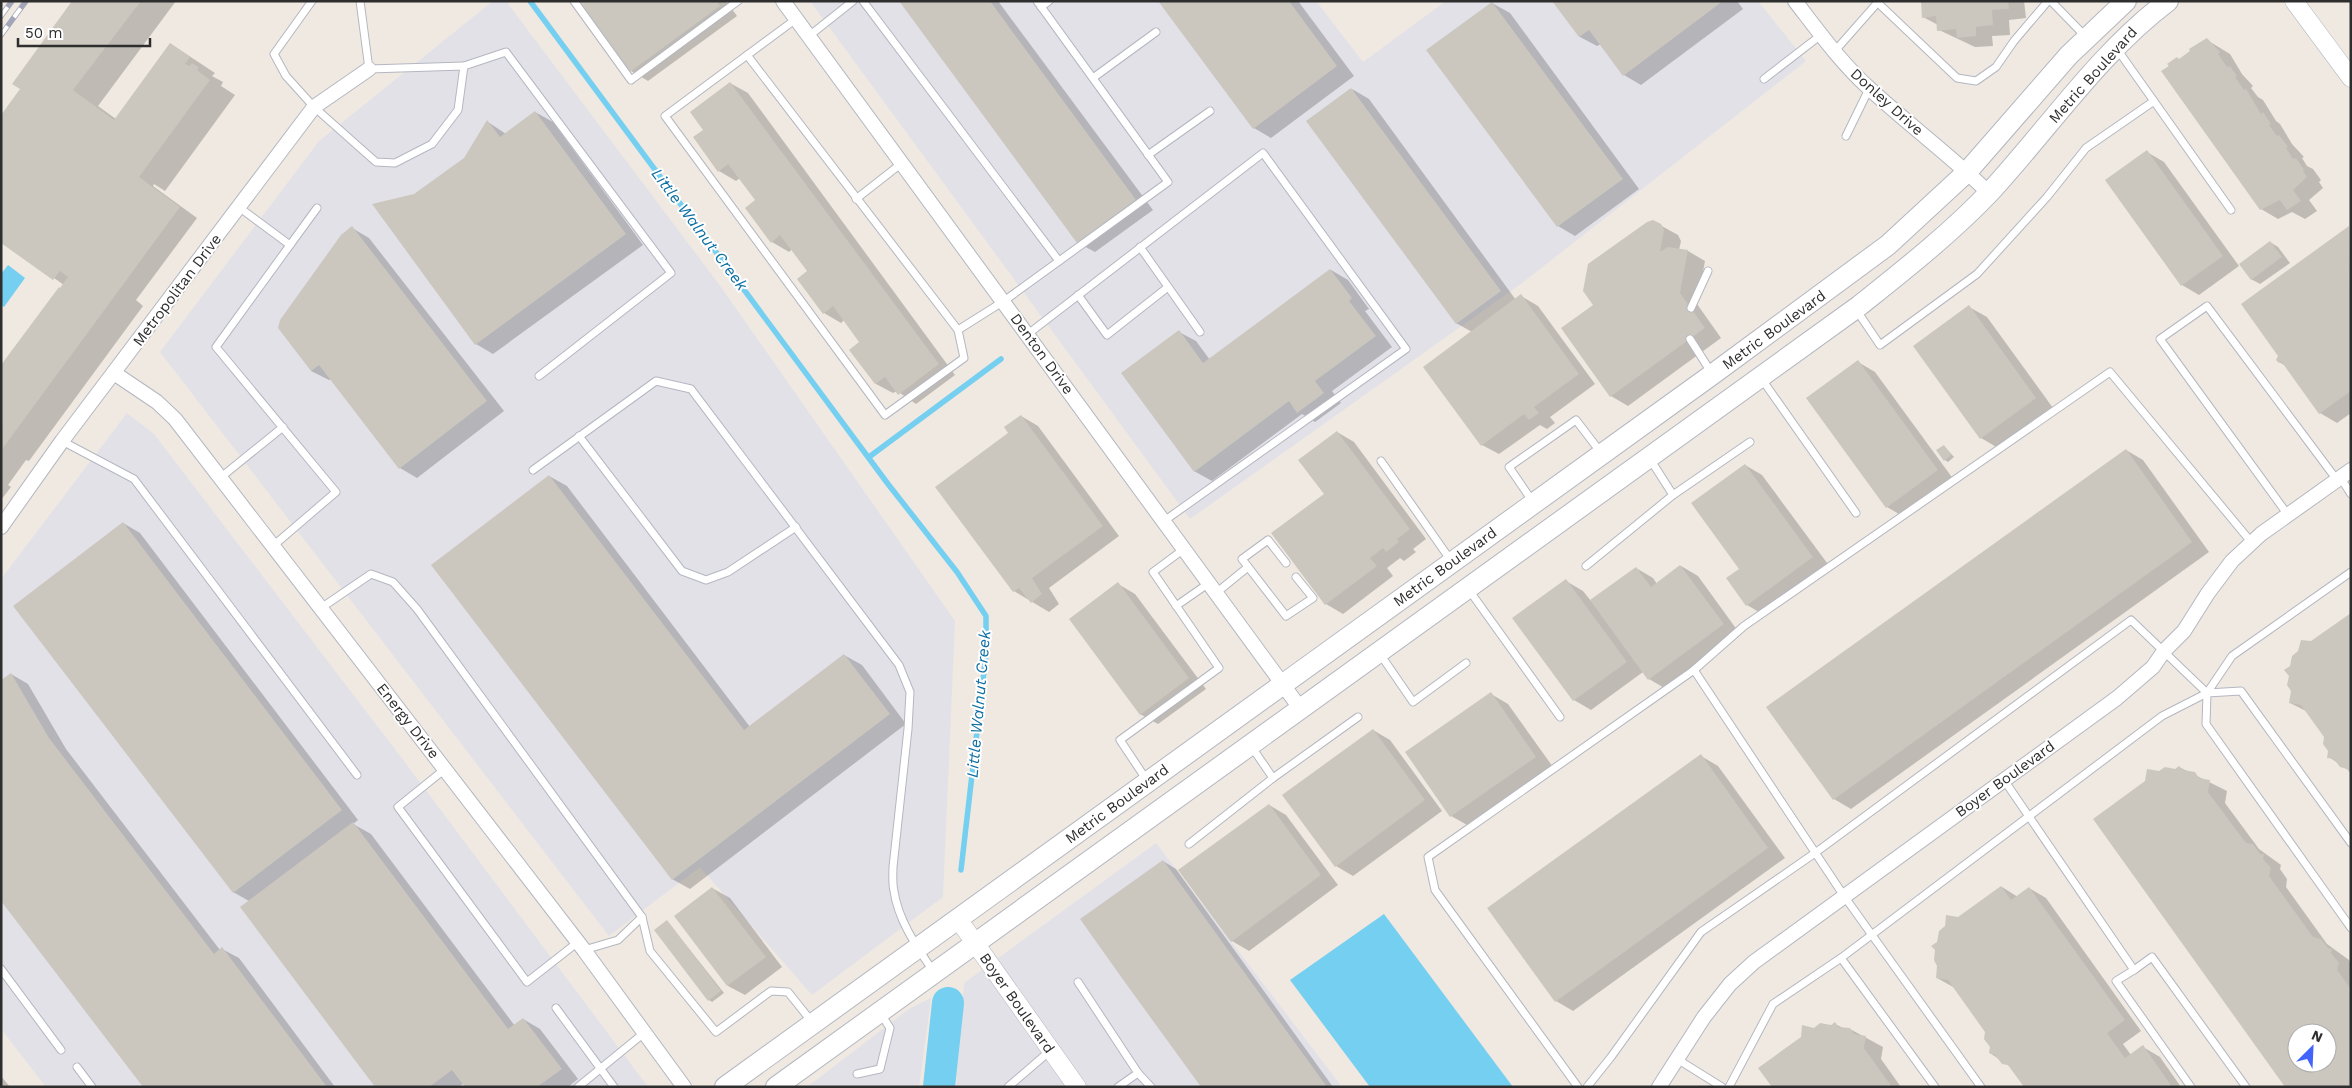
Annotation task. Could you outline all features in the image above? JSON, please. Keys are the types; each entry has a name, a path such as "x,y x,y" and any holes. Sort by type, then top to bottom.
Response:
{"main road":[{"name":"Metric Boulevard","path":"725,1087 812,1022 958,919 1713,374 1888,245 1967,172 2087,38 2126,1"},
{"name":"Metric Boulevard","path":"776,1087 974,942 1855,309 1906,268 1989,193 2115,47 2168,1"}],"street":[{"name":"Denton Drive","path":"783,1 1300,708"},
{"name":"Donley Drive","path":"1796,1 1834,52 1869,89 1989,193"},
{"path":"2294,1 2351,78"},
{"name":"Metropolitan Drive","path":"1,527 62,441 240,208 314,107 369,69"},
{"name":"Energy Drive","path":"114,373 157,402 175,419 581,946 684,1087"},
{"name":"Boyer Boulevard","path":"1659,1087 1704,1017 1730,984 1754,962 2117,698 2153,667 2164,651 2184,631 2208,593 2232,561 2288,515 2343,476"},
{"name":"Boyer Boulevard","path":"958,919 1077,1087"}],"lane":[{"path":"312,1 274,54 286,76 314,107 376,162 395,163 432,144 458,110 464,66"},
{"path":"360,1 369,69 464,66 506,52 671,273 539,376"},
{"path":"574,1 631,80 738,1"},
{"path":"809,36 853,1"},
{"path":"863,1 1059,261"},
{"path":"958,330 1004,301 1168,182 1039,4 1049,1"},
{"path":"1834,52 1879,2 1957,78 1976,81 1996,67 2014,41 2050,1 2087,38"},
{"path":"747,55 958,330 964,358 885,415 665,116 747,55 796,19"},
{"path":"1092,78 1156,32"},
{"path":"1764,79 1821,35"},
{"path":"2115,47 2231,210"},
{"path":"1846,136 1869,89"},
{"path":"1855,309 1880,345 1977,274 2047,197 2086,148 2154,101"},
{"path":"1148,155 1210,111"},
{"path":"1028,334 1263,152 1406,350 1164,521"},
{"path":"856,199 902,163"},
{"path":"240,208 290,245"},
{"path":"272,546 336,492 216,347 317,208"},
{"path":"1140,247 1200,332"},
{"path":"1691,308 1708,271"},
{"path":"1078,295 1107,335 1168,287"},
{"path":"2288,515 2160,339 2207,306 2343,476 2351,494"},
{"path":"1690,339 1713,374"},
{"path":"1578,1087 1435,890 1428,857 1694,670 1744,626 2110,372 2252,543"},
{"path":"1760,376 1856,513"},
{"path":"533,470 656,381 691,388 899,665 910,692 908,730 893,868 894,890 900,911 917,947 934,972"},
{"path":"1534,503 1510,468 1517,462 1576,420 1602,454"},
{"path":"220,478 282,427"},
{"path":"579,436 682,571 706,580 728,572 796,527"},
{"path":"62,441 134,480 357,775"},
{"path":"1586,566 1674,495 1750,442"},
{"path":"1648,457 1674,495"},
{"path":"1382,461 1452,562"},
{"path":"1286,563 1268,540 1242,559 1286,616 1313,598 1296,577"},
{"path":"1148,782 1120,740 1219,668 1153,572 1184,548"},
{"path":"1176,606 1213,588 1248,567"},
{"path":"2351,572 2232,656 2207,693 2206,724 2351,928"},
{"path":"321,608 371,574 394,582 417,609 642,917 650,952 716,1032 771,991 788,992 812,1022"},
{"path":"1468,588 1560,717"},
{"path":"1587,1087 1611,1057 1701,932 1815,852 2130,620 2207,693"},
{"path":"1378,652 1412,702 1466,663"},
{"path":"1694,670 1844,896 1981,1087"},
{"path":"1729,1087 1773,1004 1842,958 2162,716 2207,693 2241,691 2351,843"},
{"path":"1189,844 1273,778 1358,717"},
{"path":"1250,744 1273,778"},
{"path":"445,769 398,807 527,982 581,946 618,940 642,917"},
{"path":"2004,780 2134,970"},
{"path":"2191,1087 2116,981 2152,957 2246,1087"},
{"path":"1842,958 1935,1087"},
{"path":"1,969 62,1050"},
{"path":"1078,982 1138,1073 1150,1087"},
{"path":"556,1008 614,1087"},
{"path":"857,1074 880,1069 890,1028 879,1012"},
{"path":"578,1087 644,1033"},
{"path":"1008,1087 1051,1050"},
{"path":"1677,1059 1722,1087"},
{"path":"77,1067 92,1087"},
{"path":"1118,1087 1138,1073"}],"shaded area":[{"path":"493,1 506,1 721,287 955,621 943,897 812,995 700,867 609,936 160,352 319,141"},
{"path":"810,1 1316,1 1363,62 1446,1 1758,1 1806,61 1522,283 1190,519"},
{"path":"127,413 154,434 410,769 648,1087 46,1087 1,1029 1,579"},
{"path":"1156,843 1342,1087 956,1087 964,983"},
{"path":"931,998 919,1087 807,1087 909,1009"}],"water":[{"path":"8,265 25,278 4,307 1,305 1,274"},
{"path":"1384,914 1513,1087 1370,1087 1290,980"}],"building":[{"path":"72,1 141,1 73,90 114,120 170,43 190,57 185,64 190,66 192,63 199,67 197,70 210,80 139,177 180,207 3,448 1,365 68,277 60,271 53,280 1,243 1,115 20,89 12,84"},
{"path":"717,1 720,6 630,72 578,2"},
{"path":"899,1 990,1 1136,200 1077,243"},
{"path":"1158,1 1289,1 1337,66 1253,129"},
{"path":"1552,1 1723,1 1623,76 1589,30 1579,37"},
{"path":"1921,1 2008,1 2009,9 1992,10 1993,25 1976,27 1976,36 1957,38 1956,29 1937,31 1936,16 1922,18"},
{"path":"1492,2 1623,179 1557,227 1426,50"},
{"path":"2207,38 2220,52 2218,54 2227,67 2230,66 2237,76 2235,77 2244,90 2246,89 2261,114 2263,112 2277,136 2279,135 2288,147 2286,148 2293,159 2296,158 2304,170 2307,177 2293,190 2301,201 2287,210 2280,200 2260,210 2161,71 2169,66 2167,64 2177,57 2179,59 2190,51 2189,49"},
{"path":"730,82 939,364 898,395 885,377 875,384 849,350 859,342 833,306 823,314 797,279 807,271 780,235 771,243 745,208 755,200 728,164 718,172 693,137 703,130 690,112"},
{"path":"1351,88 1501,291 1456,324 1306,121"},
{"path":"535,111 626,234 475,345 372,204 414,194 464,158 487,120 500,137"},
{"path":"2147,150 2223,256 2181,286 2105,180"},
{"path":"1653,220 1661,224 1664,230 1660,252 1668,247 1688,250 1680,293 1705,328 1610,397 1561,328 1593,305 1583,291 1588,264 1647,222"},
{"path":"352,226 487,401 399,469 319,365 311,371 278,328 280,320 341,235"},
{"path":"2349,226 2351,391 2319,414 2281,361 2279,363 2276,360 2278,356 2241,304"},
{"path":"2270,241 2282,257 2251,280 2239,264"},
{"path":"1330,269 1352,298 1349,301 1376,336 1315,381 1324,393 1297,413 1289,401 1194,472 1121,373 1179,330 1203,363"},
{"path":"1521,294 1579,374 1534,407 1539,413 1529,420 1524,414 1481,446 1423,367"},
{"path":"1969,305 2036,398 1980,439 1913,346"},
{"path":"1858,360 1938,470 1886,508 1806,398"},
{"path":"1021,415 1103,526 1032,578 1042,594 1031,603 1019,588 1013,592 935,487 1008,433 1004,427"},
{"path":"1337,431 1410,529 1397,539 1399,542 1386,552 1383,548 1370,558 1377,566 1325,605 1271,533 1324,494 1298,460"},
{"path":"1944,445 1951,455 1944,461 1936,450"},
{"path":"2126,449 2192,542 1833,800 1766,707"},
{"path":"1745,464 1813,557 1746,606 1726,578 1739,569 1691,503"},
{"path":"549,475 744,730 844,654 890,714 672,880 431,565"},
{"path":"123,522 342,810 233,893 13,606"},
{"path":"1680,565 1724,624 1648,680 1590,600 1636,567 1651,587"},
{"path":"1566,579 1627,662 1573,701 1512,618"},
{"path":"1118,582 1189,678 1140,715 1069,619"},
{"path":"2351,613 2351,774 2347,769 2340,767 2334,759 2327,758 2328,751 2323,744 2324,737 2301,705 2289,703 2291,691 2287,685 2289,676 2284,670 2290,666 2292,656 2298,651 2301,640 2311,641"},
{"path":"11,673 49,738 214,954 222,947 327,1087 143,1087 1,901 1,680"},
{"path":"1491,692 1536,757 1450,817 1405,752"},
{"path":"1373,729 1425,800 1335,867 1282,795"},
{"path":"1701,754 1768,848 1555,1002 1487,908"},
{"path":"2179,766 2183,770 2195,772 2199,778 2210,780 2208,792 2246,843 2253,844 2260,854 2264,854 2263,859 2271,868 2269,876 2313,937 2321,939 2328,948 2332,949 2331,953 2339,963 2337,970 2351,989 2351,1087 2285,1087 2093,819 2145,781 2147,769 2159,771 2165,767 2175,769"},
{"path":"1269,804 1321,875 1231,942 1178,870"},
{"path":"353,822 508,1029 523,1018 562,1069 537,1087 465,1087 452,1070 429,1087 375,1087 240,907"},
{"path":"1163,860 1327,1087 1201,1087 1124,981 1080,919"},
{"path":"2001,886 2011,900 2029,887 2125,1020 2107,1033 2125,1058 2143,1045 2172,1087 2024,1087 2008,1065 2002,1064 1995,1055 1989,1053 1990,1047 1984,1039 1985,1032 1948,980 1936,978 1935,950 1931,946 1937,942 1939,931 1945,926 1946,915 1958,917"},
{"path":"712,887 766,957 727,986 674,916"},
{"path":"667,920 721,991 708,1001 654,930"},
{"path":"1835,1022 1838,1027 1850,1028 1854,1034 1866,1036 1864,1048 1892,1087 1772,1087 1758,1068 1801,1037 1802,1025 1814,1028 1820,1023 1831,1025"}],"waterway":[{"name":"Little Walnut Creek","path":"530,1 888,484 957,572 986,616 986,654 961,870"},
{"name":"Little Walnut Creek","path":"869,457 1001,359"},
{"name":"Little Walnut Creek","path":"939,1087 948,1003"}],"railway":[{"path":"1,16 12,1"},
{"path":"1,35 26,1"}]}
